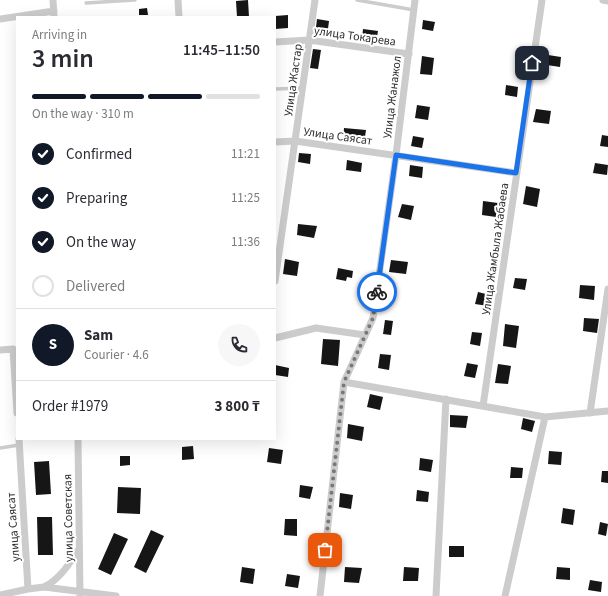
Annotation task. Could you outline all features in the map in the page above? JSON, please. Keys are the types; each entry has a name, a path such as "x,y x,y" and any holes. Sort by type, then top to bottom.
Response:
{"street":[{"path":"32,16 54,14 53,0"},
{"path":"178,0 179,16"},
{"name":"Улица Жастар","path":"276,274 315,0"},
{"name":"Улица Жанажол","path":"320,596 344,382 373,318 396,155 415,0"},
{"name":"Улица Жамбыла Жабаева","path":"483,406 542,0"},
{"path":"603,0 608,1"},
{"path":"0,19 16,18"},
{"name":"улица Токарева","path":"276,42 310,40 408,54"},
{"name":"Улица Саясат","path":"276,142 295,141 516,173"},
{"path":"590,412 608,289"},
{"path":"276,338 316,328 365,335"},
{"path":"0,350 13,349 16,397"},
{"path":"344,382 546,417 608,411"},
{"path":"436,596 446,399"},
{"path":"505,596 546,417"},
{"name":"улица Советская","path":"78,440 80,594"},
{"name":"улица Саясат","path":"19,442 28,589"},
{"path":"44,587 61,575 79,549"},
{"path":"0,595 44,587 80,594 116,596"}],"lane":[{"path":"86,3 135,0"},
{"path":"357,0 414,10"},
{"path":"276,89 303,88"},
{"path":"0,448 19,442"}],"building":[{"path":"248,0 249,16 237,16 236,1"},
{"path":"147,8 148,15 139,15 139,9"},
{"path":"288,15 288,28 276,29 275,16"},
{"path":"317,19 329,21 327,37 315,35"},
{"path":"423,20 435,22 433,31 422,29"},
{"path":"363,29 378,31 376,42 362,39"},
{"path":"313,49 321,50 318,69 310,68"},
{"path":"548,55 561,57 560,67 547,65"},
{"path":"422,56 434,58 432,75 420,74"},
{"path":"506,85 518,87 517,97 505,95"},
{"path":"417,105 430,107 428,120 415,118"},
{"path":"536,109 551,111 549,124 533,122"},
{"path":"344,128 366,130 364,144 343,141"},
{"path":"602,135 608,136 608,147 600,146"},
{"path":"413,136 424,138 422,148 411,146"},
{"path":"299,153 311,154 310,164 298,162"},
{"path":"347,160 362,163 361,172 346,170"},
{"path":"595,163 608,165 607,175 593,173"},
{"path":"410,165 423,167 422,178 409,176"},
{"path":"526,186 540,189 537,207 523,204"},
{"path":"483,201 498,203 496,217 482,215"},
{"path":"402,204 414,206 411,220 398,217"},
{"path":"298,224 317,226 314,238 297,235"},
{"path":"285,259 299,262 297,276 283,274"},
{"path":"391,260 408,262 406,274 389,272"},
{"path":"338,268 353,271 352,278 347,277 346,281 336,279"},
{"path":"515,278 527,279 525,290 513,288"},
{"path":"580,285 595,286 594,300 579,298"},
{"path":"478,292 490,295 488,306 475,304"},
{"path":"584,318 599,319 597,333 583,331"},
{"path":"385,320 393,321 391,335 383,334"},
{"path":"505,324 519,326 516,348 503,346"},
{"path":"472,332 482,333 480,346 470,344"},
{"path":"323,339 340,340 338,366 321,364"},
{"path":"380,354 391,355 389,370 378,368"},
{"path":"467,363 478,365 475,378 464,376"},
{"path":"498,364 511,366 508,384 495,383"},
{"path":"276,365 289,368 288,377 276,375"},
{"path":"370,394 383,397 380,410 367,407"},
{"path":"450,415 468,416 466,428 450,427"},
{"path":"523,418 535,421 532,432 521,429"},
{"path":"348,424 364,427 362,441 347,438"},
{"path":"193,446 194,459 182,460 182,447"},
{"path":"269,448 283,450 281,464 267,462"},
{"path":"549,451 562,452 561,465 548,464"},
{"path":"120,456 130,456 130,465 120,466"},
{"path":"420,458 433,460 431,472 419,470"},
{"path":"49,461 51,494 36,495 34,462"},
{"path":"511,467 523,468 522,478 510,478"},
{"path":"602,471 608,471 608,483 601,482"},
{"path":"300,485 313,487 310,499 299,497"},
{"path":"118,487 141,488 140,514 117,513"},
{"path":"417,490 429,492 428,502 416,501"},
{"path":"340,493 353,495 351,509 339,507"},
{"path":"563,508 575,510 573,525 561,523"},
{"path":"37,517 52,517 53,555 38,555"},
{"path":"285,519 297,519 297,536 284,535"},
{"path":"600,522 608,524 606,536 598,534"},
{"path":"151,530 164,536 146,573 134,567"},
{"path":"114,533 128,539 111,575 98,569"},
{"path":"449,546 464,546 464,557 449,557"},
{"path":"242,567 255,569 253,584 240,582"},
{"path":"345,567 362,568 359,583 344,582"},
{"path":"404,567 419,568 418,581 403,581"},
{"path":"557,567 570,568 570,580 556,579"},
{"path":"287,574 300,576 298,588 285,586"},
{"path":"590,580 602,582 601,592 588,590"}],"way so far":[{"path":"325,550 344,382 373,318 377,292"}],"route":[{"path":"377,292 396,155 516,173 532,63"}]}
